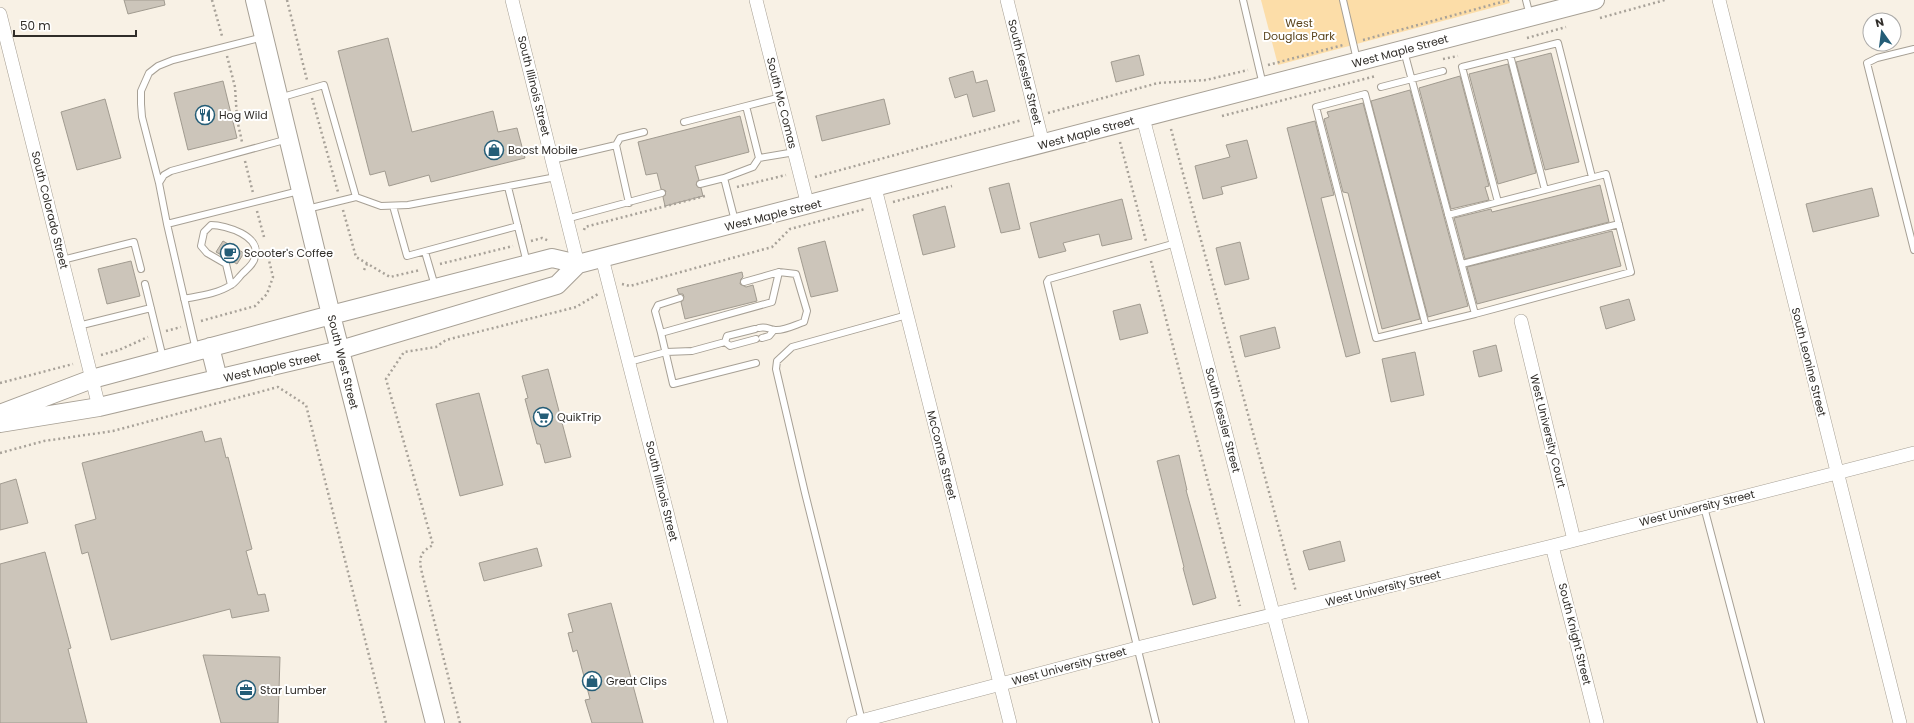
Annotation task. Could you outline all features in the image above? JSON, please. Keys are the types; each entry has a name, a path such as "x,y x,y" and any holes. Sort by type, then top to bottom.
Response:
{"street":[{"name":"South West Street","path":"255,0 331,314 435,723"},
{"name":"South Illinois Street","path":"512,0 578,264"},
{"name":"South Mc Comas","path":"756,0 808,206"},
{"name":"South Kessler Street","path":"1007,0 1043,144"},
{"name":"West Maple Street","path":"0,414 92,379 331,314 552,258 578,264 808,206 1403,50 1528,8 1595,0"},
{"name":"South Leonine Street","path":"1719,0 1900,723"},
{"name":"South Colorado Street","path":"0,14 99,407"},
{"name":"South Kessler Street","path":"1143,118 1302,723"},
{"name":"McComas Street","path":"875,188 1010,723"},
{"name":"South Illinois Street","path":"602,258 722,723"},
{"name":"West Maple Street","path":"0,423 99,407 340,350 556,285 578,264"},
{"name":"West University Court","path":"1521,321 1574,540"},
{"path":"203,349 218,379"},
{"name":"West University Street","path":"859,722 1137,648 1552,546 1914,452"},
{"name":"South Knight Street","path":"1552,546 1597,723"}],"lane":[{"path":"1243,0 1264,86"},
{"path":"1343,0 1358,62"},
{"path":"203,349 184,299 159,183 142,118 141,90 149,73 158,66 173,60 264,36"},
{"path":"1498,202 1462,67 1558,43 1592,177"},
{"path":"1914,49 1877,58 1867,63 1914,250"},
{"path":"1403,50 1475,314"},
{"path":"1510,55 1545,190"},
{"path":"1381,87 1443,71"},
{"path":"279,98 324,86 356,197"},
{"path":"1426,326 1365,94 1316,107 1376,338 1426,326 1475,314 1631,272 1606,174 1448,215"},
{"path":"684,122 781,97"},
{"path":"746,106 759,158"},
{"path":"552,160 616,144 620,138 644,132"},
{"path":"159,183 164,175 171,171 289,139"},
{"path":"616,144 629,202"},
{"path":"700,184 724,178 753,167 759,158 795,152"},
{"path":"306,209 356,197 381,206 408,205 556,177"},
{"path":"724,178 736,224"},
{"path":"508,187 528,265"},
{"path":"167,224 301,190"},
{"path":"566,219 662,193"},
{"path":"393,206 407,256 518,226"},
{"path":"1462,264 1619,224"},
{"path":"184,299 212,293 231,285 252,264 256,257 256,250 251,240 243,234 231,227 211,226 204,232 201,246 206,253 226,264 231,285"},
{"path":"62,260 134,242 141,269"},
{"path":"1156,723 1047,282 1048,279 1176,243"},
{"path":"425,252 436,288"},
{"path":"661,333 772,302 779,272"},
{"path":"725,342 727,336 766,326 774,330 792,327 804,322 807,311 796,274 779,272 744,282"},
{"path":"145,284 164,360"},
{"path":"680,298 658,305 655,311 673,384 756,363"},
{"path":"78,326 151,308"},
{"path":"859,722 776,369 777,361 792,347 907,315"},
{"path":"725,342 730,346 759,339 769,336 774,330"},
{"path":"629,362 666,352 692,351 725,342"},
{"path":"1704,507 1761,723"}],"path":[{"path":"287,0 309,89 356,257 390,277 542,238 559,246 581,238 585,227 784,174 811,178 1158,83 1206,80 1353,43 1509,0"},
{"path":"1171,129 1296,592"},
{"path":"1120,142 1240,606"},
{"path":"364,270 367,264"},
{"path":"0,452 44,441 113,431 278,388 306,405 386,723"}],"green space":[{"name":"West Douglas Park","path":"1261,0 1509,0 1510,3 1278,65"}],"building":[{"path":"124,0 164,0 165,5 128,14"},
{"path":"388,38 412,132 493,111 498,132 517,128 525,158 431,182 429,175 389,186 385,171 370,175 338,51"},
{"path":"1551,53 1579,162 1545,170 1516,62"},
{"path":"1139,55 1144,75 1116,82 1111,62"},
{"path":"1508,64 1536,173 1498,184 1469,74"},
{"path":"973,71 976,83 987,80 995,111 973,117 967,94 955,98 949,78"},
{"path":"1460,76 1489,186 1485,187 1489,200 1451,209 1419,88"},
{"name":"Hog Wild","path":"223,81 237,138 188,150 174,93"},
{"path":"1410,90 1468,306 1428,317 1371,101"},
{"path":"105,99 121,158 77,170 61,112"},
{"path":"884,99 890,124 822,141 816,116"},
{"path":"1363,103 1420,319 1382,329 1348,193 1343,192 1324,119 1329,117 1327,112"},
{"path":"740,116 749,152 695,166 699,180 696,185 701,188 703,196 665,206 663,197 666,191 661,189 657,173 646,175 638,142"},
{"path":"1315,121 1334,195 1321,198 1360,353 1346,357 1287,128"},
{"path":"1247,140 1257,178 1221,187 1223,194 1203,199 1195,166 1230,157 1226,145"},
{"path":"1009,183 1020,229 1001,233 989,188"},
{"path":"1600,185 1609,222 1465,259 1454,218 1491,209 1492,212"},
{"path":"1872,188 1879,216 1813,232 1806,204"},
{"path":"1122,199 1132,239 1102,246 1099,234 1063,243 1066,251 1039,258 1030,223"},
{"path":"945,206 955,247 923,255 913,215"},
{"path":"1612,231 1621,266 1477,304 1467,267"},
{"name":"Scooter's Coffee","path":"223,241 244,253 237,264 216,252"},
{"path":"825,241 838,291 811,297 798,248"},
{"path":"1240,242 1249,279 1225,285 1216,248"},
{"path":"131,261 140,296 107,304 98,269"},
{"path":"742,272 743,277 740,284 746,287 753,285 757,301 685,319 681,302 684,297 683,294 679,294 677,289"},
{"path":"1629,299 1635,320 1606,329 1600,307"},
{"path":"1140,304 1148,333 1120,340 1113,311"},
{"path":"1275,327 1280,348 1245,357 1240,336"},
{"path":"1496,345 1502,371 1479,377 1473,351"},
{"path":"1415,352 1424,395 1391,402 1382,359"},
{"path":"548,369 571,457 545,463 540,444 537,444 525,399 528,398 522,376"},
{"path":"479,393 503,485 460,496 436,404"},
{"path":"202,431 205,442 221,438 226,458 228,457 252,549 246,551 258,595 265,594 269,611 232,618 230,609 111,640 88,552 82,554 75,525 96,519 82,463"},
{"path":"1179,455 1186,490 1216,598 1193,605 1157,461"},
{"path":"16,479 28,523 0,530 0,484"},
{"path":"1340,541 1345,561 1309,570 1303,551"},
{"path":"537,548 542,566 484,581 479,563"},
{"path":"45,552 71,648 68,649 87,723 0,723 0,564"},
{"path":"611,603 643,723 592,723 585,700 590,699 577,650 573,652 568,633 573,632 568,614"},
{"name":"Star Lumber","path":"203,655 280,657 278,723 221,723"}],"place":[{"name":"Hog Wild","path":"205,115"},
{"name":"Boost Mobile","path":"494,150"},
{"name":"Scooter's Coffee","path":"230,253"},
{"name":"QuikTrip","path":"543,417"},
{"name":"Great Clips","path":"592,681"},
{"name":"Star Lumber","path":"246,690"}]}
